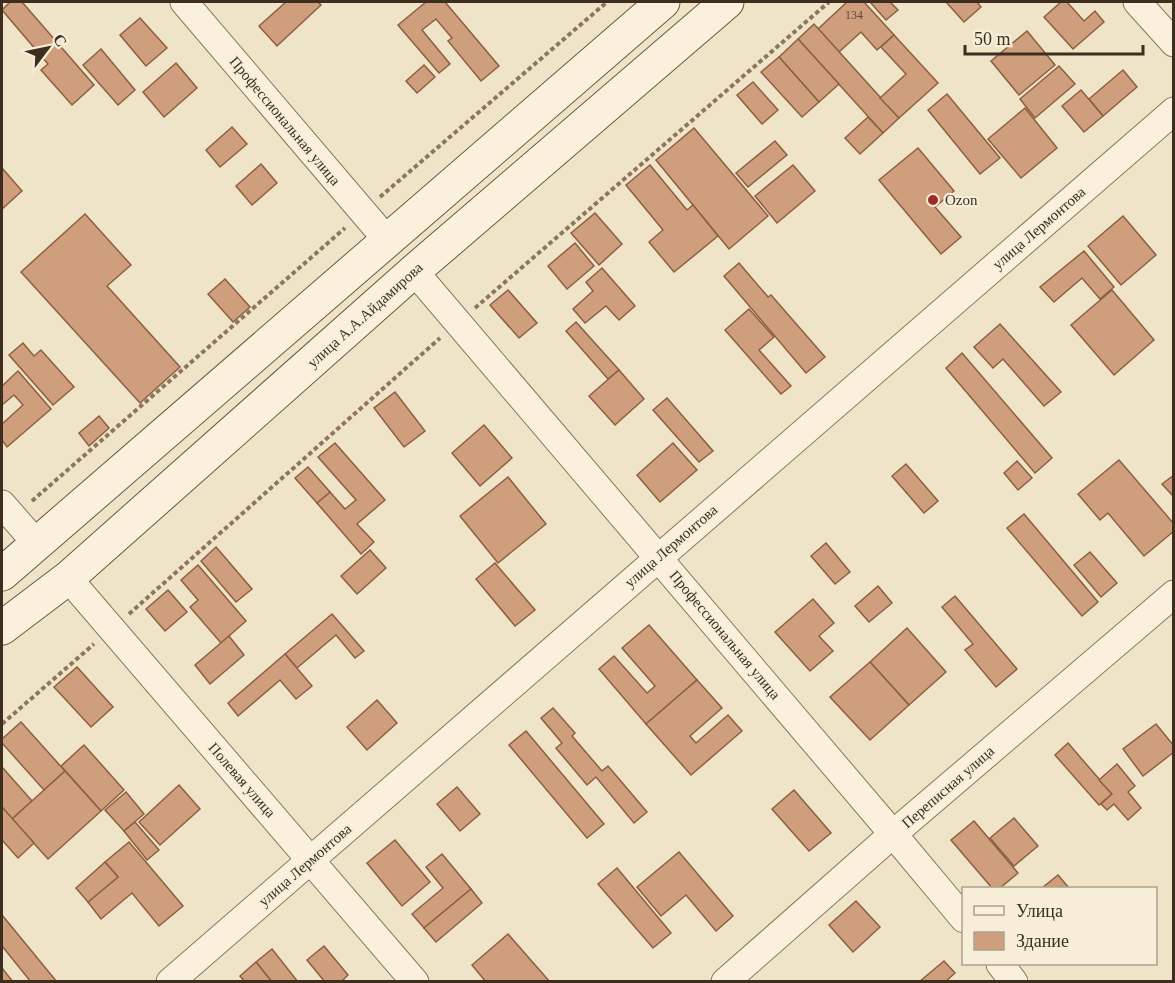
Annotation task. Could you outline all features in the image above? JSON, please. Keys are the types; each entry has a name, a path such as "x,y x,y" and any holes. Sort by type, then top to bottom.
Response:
{"main road":[{"path":"2,574 663,2"},
{"name":"улица А.А.Айдамирова","path":"2,628 68,578 414,271 727,2"}],"street":[{"name":"Профессиональная улица","path":"184,2 387,240"},
{"path":"1137,2 1173,43"},
{"name":"улица Лермонтова","path":"170,981 1173,111"},
{"name":"Профессиональная улица","path":"414,271 659,557 962,918"},
{"path":"7,510 36,543"},
{"name":"Полевая улица","path":"68,578 415,981"},
{"name":"Переписная улица","path":"725,981 1173,594"},
{"path":"1002,965 1014,981"}],"path":[{"path":"7,510 363,213 607,2"},
{"path":"2,724 459,322 829,2"}],"building":[{"path":"10,2 22,2 94,85 72,105 41,70 48,64 2,10"},
{"path":"286,2 318,2 321,5 277,46 259,26"},
{"path":"426,2 445,2 499,66 481,81 448,41 452,38 436,19 422,30 450,64 439,73 398,25"},
{"path":"847,2 864,2 894,35 877,50 861,32 839,52 818,29"},
{"path":"870,2 890,2 898,10 886,20"},
{"path":"946,2 977,2 981,7 964,22"},
{"path":"1061,2 1067,2 1084,21 1095,11 1104,22 1073,49 1044,17"},
{"path":"140,18 167,48 146,66 120,35"},
{"path":"814,24 899,118 883,133 798,39"},
{"path":"1027,31 1055,65 1019,95 991,61"},
{"path":"894,35 938,83 899,118 880,98 906,74 881,47"},
{"path":"798,39 839,84 819,102 779,57"},
{"path":"101,49 135,90 118,105 83,65"},
{"path":"779,57 819,102 802,117 761,72"},
{"path":"176,63 197,88 164,117 143,92"},
{"path":"424,65 435,77 417,93 406,81"},
{"path":"1059,66 1075,84 1035,118 1020,99"},
{"path":"1123,70 1137,87 1103,116 1089,99"},
{"path":"753,82 778,110 762,124 737,95"},
{"path":"1081,90 1103,116 1084,132 1062,106"},
{"path":"947,94 1000,158 980,174 928,110"},
{"path":"1025,108 1057,148 1021,178 988,139"},
{"path":"868,117 883,133 860,154 845,138"},
{"path":"232,127 247,144 220,167 206,150"},
{"path":"694,128 768,216 729,249 656,160"},
{"path":"775,141 787,155 748,187 736,173"},
{"path":"918,148 954,191 935,207 961,237 941,254 879,180"},
{"path":"261,164 277,183 252,205 236,186"},
{"path":"650,165 687,210 693,205 718,236 674,272 649,242 663,230 626,185"},
{"path":"793,165 815,191 777,223 755,196"},
{"path":"2,168 22,191 2,209"},
{"path":"595,213 622,244 599,265 571,233"},
{"path":"85,214 131,265 107,286 180,367 140,403 21,272"},
{"path":"1123,216 1156,255 1121,285 1088,246"},
{"path":"575,243 594,266 567,289 548,266"},
{"path":"1084,251 1114,287 1100,299 1082,278 1054,302 1040,287"},
{"path":"739,263 768,297 771,295 825,357 806,373 724,276"},
{"path":"602,268 635,306 619,320 606,306 585,323 573,309 593,291 586,282"},
{"path":"225,279 250,307 233,322 208,294"},
{"path":"508,290 537,323 519,338 490,305"},
{"path":"1112,290 1154,340 1114,375 1071,325"},
{"path":"749,309 774,337 759,350 791,386 781,394 725,330"},
{"path":"576,322 619,370 608,379 566,331"},
{"path":"1000,324 1061,392 1044,406 1003,359 993,368 974,347"},
{"path":"23,343 34,356 41,350 74,387 53,405 9,355"},
{"path":"962,353 1052,458 1035,473 946,368"},
{"path":"619,370 644,399 615,425 589,396"},
{"path":"18,371 51,409 7,447 2,440 2,424 23,405 14,395 2,405 2,386"},
{"path":"395,392 425,431 404,447 374,408"},
{"path":"667,398 713,451 699,462 653,410"},
{"path":"99,416 109,428 89,446 79,433"},
{"path":"484,425 512,458 480,486 452,453"},
{"path":"335,443 385,500 357,524 374,542 361,554 317,503 330,492 345,509 356,500 318,457"},
{"path":"673,443 697,470 660,502 637,475"},
{"path":"1119,460 1174,524 1174,531 1144,556 1108,513 1100,520 1078,494"},
{"path":"1017,461 1032,478 1018,490 1004,473"},
{"path":"906,464 938,501 924,513 892,476"},
{"path":"308,467 330,492 317,503 295,478"},
{"path":"1174,475 1174,497 1162,484"},
{"path":"508,477 546,524 498,563 460,516"},
{"path":"1024,514 1098,602 1082,616 1007,528"},
{"path":"826,543 850,572 835,584 811,556"},
{"path":"216,547 252,589 236,602 201,561"},
{"path":"370,550 386,568 357,594 341,576"},
{"path":"1090,552 1117,583 1101,597 1074,565"},
{"path":"495,563 535,610 515,626 476,579"},
{"path":"198,565 246,621 221,643 190,607 198,600 181,580"},
{"path":"878,586 892,603 869,622 855,606"},
{"path":"168,590 187,612 165,631 146,609"},
{"path":"955,596 1017,669 996,687 965,650 973,644 942,607"},
{"path":"813,599 834,623 819,636 833,651 810,671 775,632"},
{"path":"332,614 364,651 355,658 336,635 297,668 285,654"},
{"path":"649,625 697,680 646,724 599,669 614,656 647,693 655,686 622,648"},
{"path":"907,628 946,672 909,705 870,662"},
{"path":"229,636 244,655 210,684 195,665"},
{"path":"285,654 312,686 296,699 280,680 238,716 228,703"},
{"path":"870,662 909,705 870,740 830,697"},
{"path":"77,667 113,707 91,727 54,687"},
{"path":"697,680 722,708 690,736 696,743 728,715 742,731 691,775 646,724"},
{"path":"377,700 397,723 367,750 347,727"},
{"path":"553,708 575,733 572,736 602,771 608,766 647,812 634,823 596,777 587,785 556,748 562,743 541,718"},
{"path":"21,722 65,771 44,790 2,743 2,739"},
{"path":"1156,724 1174,746 1174,752 1143,776 1123,749"},
{"path":"526,731 604,824 587,838 509,745"},
{"path":"1068,743 1112,794 1099,805 1055,755"},
{"path":"84,745 124,790 101,811 61,766"},
{"path":"1117,764 1135,786 1128,792 1141,808 1128,820 1114,804 1107,810 1101,804 1112,794 1099,780"},
{"path":"2,767 32,801 12,819 2,807"},
{"path":"65,771 101,811 48,859 12,819"},
{"path":"179,785 200,809 160,845 139,822"},
{"path":"457,787 480,814 460,831 437,804"},
{"path":"794,790 831,833 809,851 772,809"},
{"path":"126,792 144,814 124,831 105,810"},
{"path":"2,807 34,843 18,858 2,840"},
{"path":"1014,818 1038,846 1014,866 990,838"},
{"path":"974,821 1018,873 1001,887 991,887 951,840"},
{"path":"135,822 159,850 147,860 124,831"},
{"path":"395,840 430,882 402,906 367,863"},
{"path":"129,842 183,906 159,926 132,893 101,919 88,902 118,877 105,862"},
{"path":"679,852 733,916 716,931 686,895 661,916 637,887"},
{"path":"442,854 471,889 424,928 412,914 443,888 426,867"},
{"path":"105,862 118,877 88,902 76,888"},
{"path":"617,868 671,933 653,948 598,884"},
{"path":"1058,875 1068,887 1043,887"},
{"path":"471,889 482,903 436,942 424,928"},
{"path":"856,901 880,927 853,952 829,925"},
{"path":"2,915 57,982 31,982 2,946"},
{"path":"508,934 550,982 486,982 472,965"},
{"path":"324,946 348,975 341,982 325,982 307,960"},
{"path":"272,949 298,982 272,982 256,962"},
{"path":"944,961 955,973 945,982 919,982"},
{"path":"256,962 272,982 245,982 240,976"},
{"path":"2,968 13,982 2,982"}],"place":[{"name":"Ozon","path":"933,200"}]}
